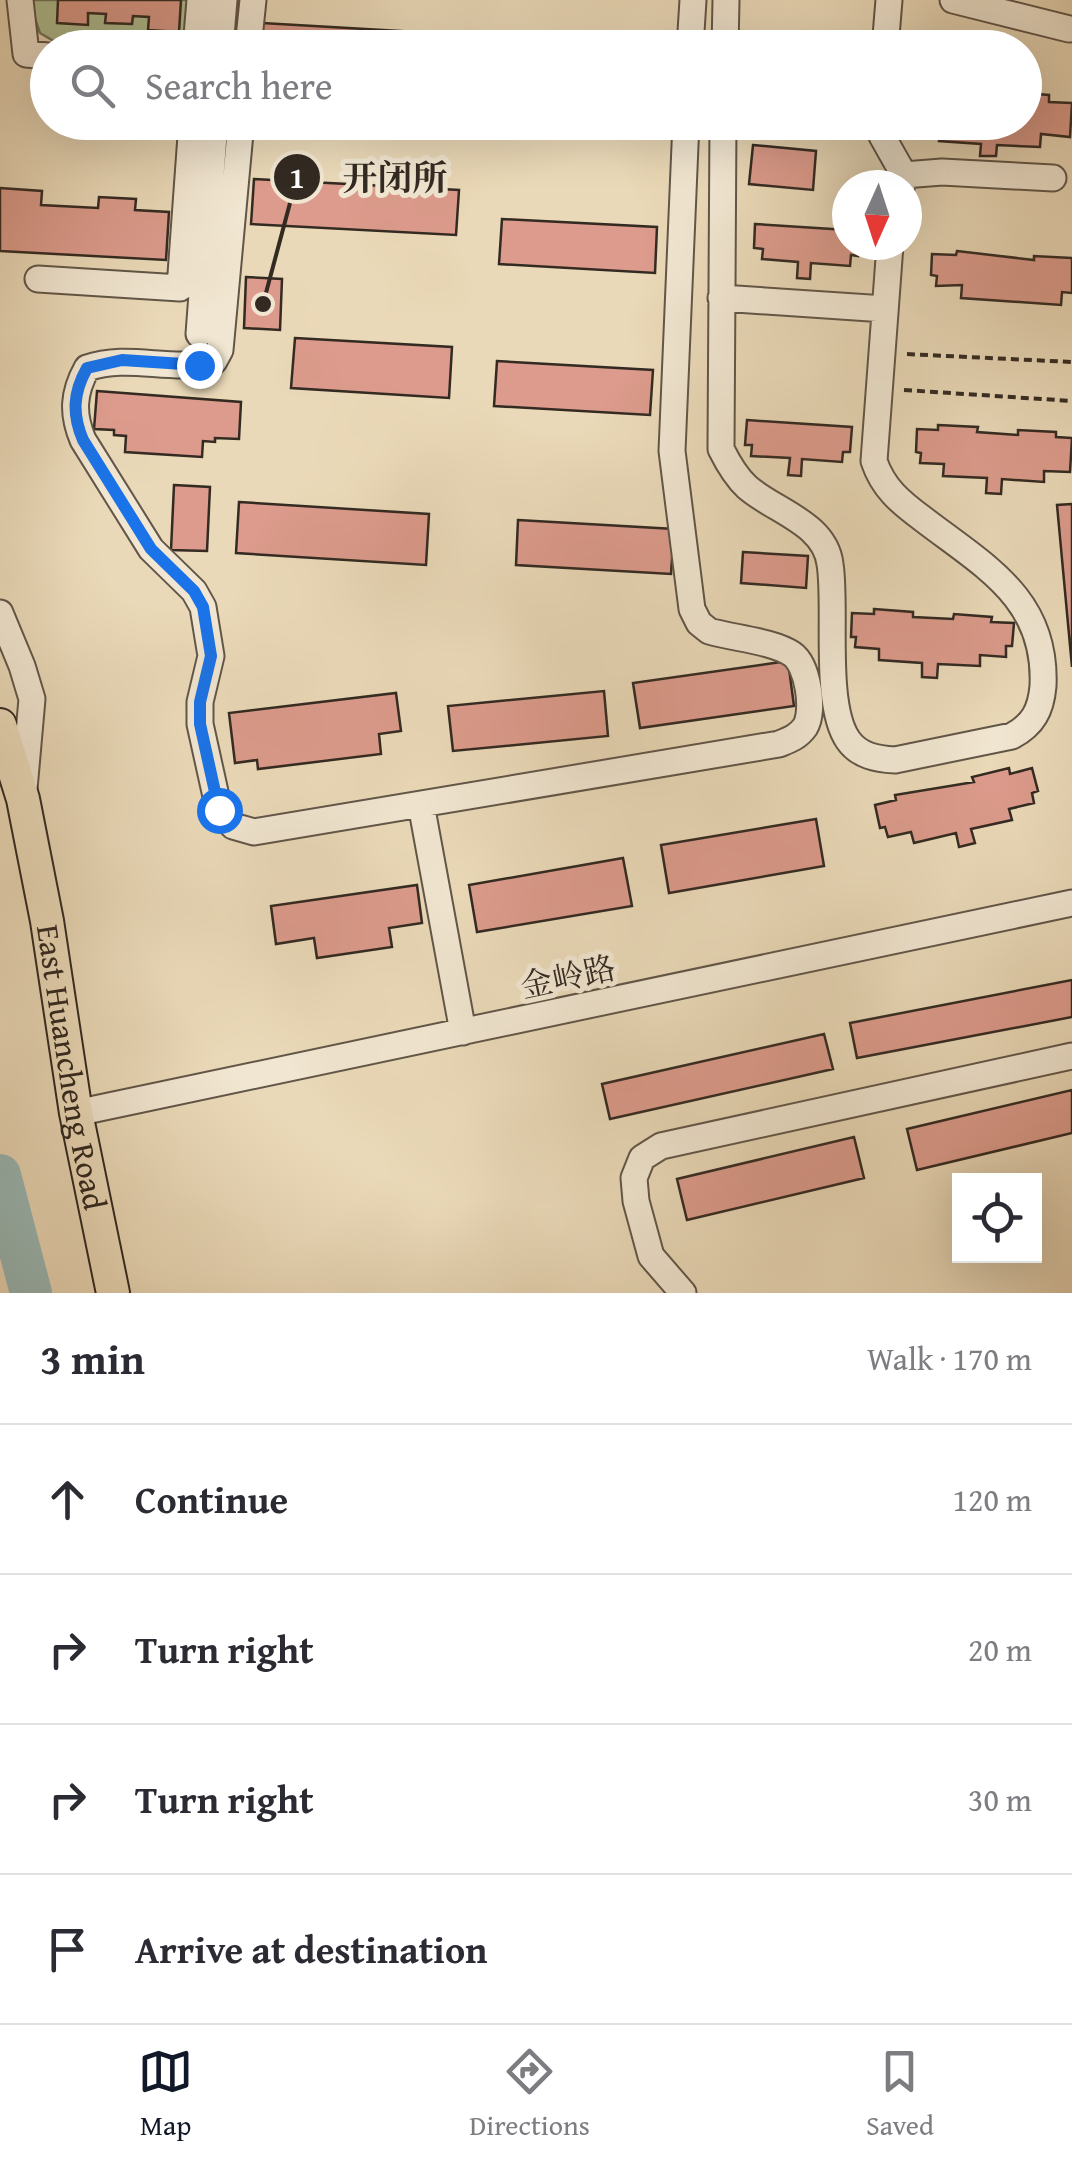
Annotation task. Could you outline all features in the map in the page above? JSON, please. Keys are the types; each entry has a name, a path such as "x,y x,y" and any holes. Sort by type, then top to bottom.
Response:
{"main road":[{"name":"East Huancheng Road","path":"0,725 24,799 76,1113 113,1293"}],"street":[{"path":"20,0 26,54 30,54"},
{"path":"198,30 200,0"},
{"path":"222,30 224,0"},
{"path":"250,30 252,0"},
{"path":"692,30 694,0"},
{"path":"725,30 726,0"},
{"path":"886,30 889,0"},
{"path":"953,0 1069,29"},
{"path":"38,279 180,288 191,140"},
{"path":"199,334 214,140"},
{"path":"239,140 220,350 214,361 199,365 122,360 87,368 76,388 76,422 83,440 151,549 194,591 203,607 211,656 200,702 200,724 219,810 234,826 254,832 779,744 795,737 809,717 802,665 795,656 782,649 709,631 692,609 672,451 685,140"},
{"path":"723,140 721,449 748,488 806,526 825,545 830,564 831,640 840,724 849,742 877,760 895,760 1012,736 1036,716 1043,675 1041,650 1031,621 1012,588 899,502 881,482 874,461 889,260"},
{"path":"884,140 898,170"},
{"path":"922,176 942,172 1053,178"},
{"path":"721,298 886,309"},
{"path":"0,613 32,699 24,799"},
{"path":"421,804 463,1032"},
{"name":"金岭路","path":"76,1113 1072,903"},
{"path":"683,1293 652,1256 636,1200 634,1178 642,1158 661,1146 1072,1056"}],"path":[{"path":"882,353 1072,362"},
{"path":"880,388 1072,401"}],"green space":[{"path":"28,0 191,0 187,30 39,30"}],"building":[{"path":"58,0 181,0 179,30 148,30 149,17 133,16 132,24 105,23 106,14 88,13 88,25 57,23"},
{"path":"262,23 382,30 262,30"},
{"path":"1042,94 1049,95 1049,102 1072,103 1070,137 1042,134"},
{"path":"1041,140 1040,147 997,145 996,156 980,156 981,144 939,141"},
{"path":"753,145 816,151 813,190 749,184"},
{"path":"254,179 459,190 456,235 251,224"},
{"path":"0,188 42,191 41,205 98,208 99,197 136,199 135,210 169,212 166,260 0,251"},
{"path":"502,219 657,227 655,273 499,264"},
{"path":"755,224 832,229 832,260 851,260 850,266 811,263 810,279 797,278 798,262 762,259 763,249 754,248"},
{"path":"957,251 1034,260 1034,256 1072,258 1072,293 1062,292 1061,305 961,298 962,285 936,286 937,276 931,275 932,254 956,255"},
{"path":"246,277 282,279 280,330 244,328"},
{"path":"295,338 452,347 449,398 291,388"},
{"path":"497,361 653,370 650,415 494,406"},
{"path":"97,391 241,402 239,439 203,441 202,457 125,452 126,436 114,435 114,430 94,429"},
{"path":"747,420 852,427 850,452 843,452 842,462 802,459 801,476 788,475 790,458 751,456 752,445 745,445"},
{"path":"938,425 1018,435 1018,430 1056,432 1056,437 1072,438 1070,472 1044,471 1044,482 1002,479 1001,494 986,493 987,478 943,476 944,464 920,463 921,453 916,452 917,429 938,430"},
{"path":"174,485 210,487 207,551 171,550"},
{"path":"239,502 429,514 426,565 236,553"},
{"path":"1072,504 1072,667 1057,505"},
{"path":"518,520 674,529 671,574 516,565"},
{"path":"743,552 808,556 806,588 741,583"},
{"path":"874,609 913,612 913,617 992,617 991,622 1014,623 1012,646 1006,646 1006,657 980,655 980,666 938,664 937,678 922,677 922,663 879,660 879,649 855,647 856,637 851,637 852,613 874,614"},
{"path":"788,661 794,706 640,728 633,683"},
{"path":"604,691 608,736 453,751 448,706"},
{"path":"396,693 401,731 379,734 381,754 258,769 257,760 235,763 229,713"},
{"path":"1009,768 1010,774 1032,768 1038,791 1032,793 1034,803 1009,809 1012,820 971,829 975,843 959,847 956,833 914,843 911,832 888,837 885,827 880,828 875,805 896,800 895,795 974,782 972,777"},
{"path":"816,819 824,866 669,893 661,845"},
{"path":"623,858 632,906 477,932 469,885"},
{"path":"417,885 422,923 389,928 392,947 317,958 314,938 276,944 271,906"},
{"path":"1072,980 1072,1017 857,1058 850,1023"},
{"path":"824,1034 833,1069 610,1119 602,1084"},
{"path":"1072,1090 1072,1133 917,1170 907,1129"},
{"path":"854,1137 864,1178 687,1220 677,1179"}],"waterway":[{"path":"0,1175 31,1293"}],"place":[{"name":"开闭所","path":"263,304"}],"route":[{"path":"199,365 122,360 87,368 76,388 76,422 83,440 151,549 194,591 203,607 211,656 200,702 200,724 219,810"}]}
